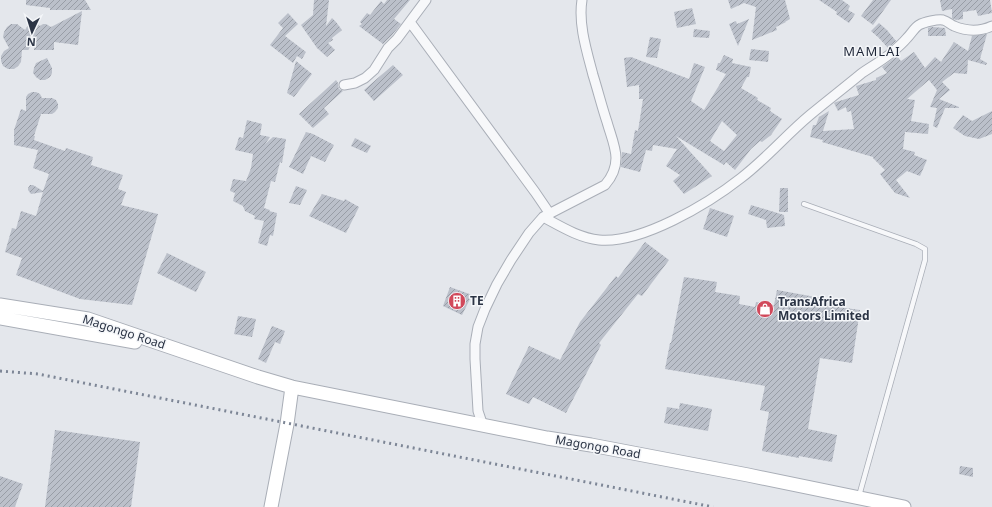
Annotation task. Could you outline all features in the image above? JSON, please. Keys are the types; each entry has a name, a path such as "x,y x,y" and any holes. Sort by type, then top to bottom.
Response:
{"street":[{"path":"344,85 355,83 365,78 374,70 388,48 397,39 426,0"},
{"path":"483,426 478,411 475,359 476,344 478,327 497,284 529,233 546,215 605,186 612,177 615,168 616,158 612,140 587,55 582,31 582,0"},
{"path":"410,22 535,192 546,215 577,235 598,240 616,240 644,232 667,223 707,202 741,178 809,116 863,73 897,49 918,25 926,22 943,20 967,30 985,29 992,26"},
{"name":"Magongo Road","path":"0,305 88,319 258,377 292,387 483,426 748,475 904,507"},
{"name":"Magongo Road","path":"0,318 176,349"},
{"path":"271,507 287,424 292,387"}],"lane":[{"path":"804,204 916,244 925,249 925,260 858,498"}],"building":[{"path":"26,0 85,0 91,10 50,10 50,8 26,5"},
{"path":"314,0 329,0 326,26 332,18 342,30 332,38 333,40 328,43 335,50 327,57 317,48 301,25 313,15"},
{"path":"387,0 410,0 394,19 401,24 383,44 359,26 362,24 360,22 367,13 370,15 381,1 384,4"},
{"path":"728,0 785,0 790,19 776,27 777,30 752,40 756,7 744,3 731,9"},
{"path":"819,0 842,0 850,6 848,10 855,14 849,23 836,14 837,12"},
{"path":"873,0 891,0 873,25 861,16"},
{"path":"940,0 990,0 992,13 978,16 976,10 963,12 963,19 956,20 952,18 952,9 942,11"},
{"path":"692,8 696,24 677,28 674,12"},
{"path":"82,11 78,45 54,42 54,50 34,50 35,40 28,50 22,50 21,62 18,66 14,69 8,69 3,66 1,56 4,51 9,48 3,37 7,27 11,24 17,24 25,30 32,22 35,22 40,26 46,24 51,27"},
{"path":"288,13 298,24 285,36 306,52 302,59 297,56 293,63 270,45 283,28 278,23"},
{"path":"749,19 738,46 729,24 736,21 737,24"},
{"path":"879,23 896,41 888,48 871,31"},
{"path":"928,28 945,28 946,36 928,36"},
{"path":"694,29 710,31 709,38 693,37"},
{"path":"987,34 980,59 987,63 986,65 968,60 967,74 954,73 942,82 950,90 939,99 959,108 945,108 937,128 933,126 937,108 930,107 937,90 929,80 907,99 915,100 911,121 929,124 928,134 905,132 903,149 915,152 914,155 927,160 920,176 907,171 896,180 910,198 895,193 880,174 885,170 873,157 810,137 813,125 816,125 819,117 829,111 823,131 854,129 851,111 847,112 846,107 838,111 834,103 859,95 856,86 876,80 876,78 887,73 882,67 897,56 901,61 914,52 925,68 935,57 941,62 954,42 968,51 972,36"},
{"path":"650,37 661,39 657,58 646,57"},
{"path":"751,49 769,51 768,62 749,60"},
{"path":"724,55 733,59 732,63 751,67 749,77 747,77 741,88 758,98 757,100 771,108 770,111 782,119 771,135 762,142 760,141 751,149 735,170 726,162 724,165 676,136 712,176 684,194 673,181 680,175 666,166 677,149 653,145 652,151 646,150 640,172 621,167 622,152 631,154 635,130 638,131 643,99 639,99 639,85 627,87 624,58 631,57 689,79 694,63 705,67 691,101 704,110 726,74 716,70 718,63 720,63","holes":["722,121 737,135 724,151 710,141"]},
{"path":"47,58 52,68 52,73 50,77 45,80 40,80 33,73 34,68 36,63"},
{"path":"296,61 312,74 294,97 287,93"},
{"path":"393,65 403,75 374,101 364,90"},
{"path":"336,80 339,89 343,91 324,108 329,114 313,128 299,114"},
{"path":"32,92 40,94 42,98 52,98 56,100 58,104 58,108 52,114 41,114 34,140 65,151 66,148 93,157 91,165 123,175 118,189 126,192 121,205 158,214 132,305 80,299 16,275 22,258 5,252 12,228 16,229 21,211 36,216 43,192 31,194 28,188 30,185 33,185 43,191 49,174 33,168 38,150 14,145 14,130 21,109 26,111 26,97"},
{"path":"992,111 992,134 979,139 965,136 953,128 963,115 972,121"},
{"path":"247,120 262,124 260,135 270,137 265,144 273,137 286,139 282,163 280,162 275,182 271,181 264,208 277,213 273,236 270,235 267,246 258,243 264,221 254,219 255,216 245,211 243,206 233,201 235,193 230,191 233,179 246,181 251,168 253,154 235,150 239,137 243,138"},
{"path":"306,132 334,145 325,162 311,156 303,174 289,167"},
{"path":"355,138 371,146 367,153 351,146"},
{"path":"296,186 307,190 300,205 289,203"},
{"path":"780,188 788,188 788,212 779,212"},
{"path":"322,194 344,201 345,199 359,207 346,233 309,216"},
{"path":"751,205 784,215 785,226 767,228 766,220 748,214"},
{"path":"710,208 734,216 727,237 703,229"},
{"path":"645,242 669,260 642,296 638,294 599,343 601,345 566,413 533,397 529,404 506,394 529,346 560,360 580,322 616,276 618,278"},
{"path":"167,253 206,272 196,292 157,273"},
{"path":"684,277 717,282 715,292 740,296 739,304 755,307 756,302 774,305 777,290 832,300 831,306 860,310 852,363 820,358 808,429 837,435 832,462 762,451 769,412 760,410 765,386 665,369"},
{"name":"TE","path":"450,287 472,295 462,315 443,306"},
{"path":"238,316 256,319 252,337 234,334"},
{"path":"272,326 285,331 280,344 275,342 266,363 258,359"},
{"path":"680,403 712,409 708,431 664,423 667,407 679,409"},
{"path":"55,430 140,442 131,507 45,507"},
{"path":"960,466 973,468 973,477 959,474"},
{"path":"0,476 23,484 15,507 0,507"}],"railway":[{"path":"0,371 38,374 713,507"}],"place":[{"name":"TE","path":"457,301"},
{"name":"TransAfrica Motors Limited","path":"765,309"}],"district":[{"name":"MAMLAI","path":"872,51"}]}
